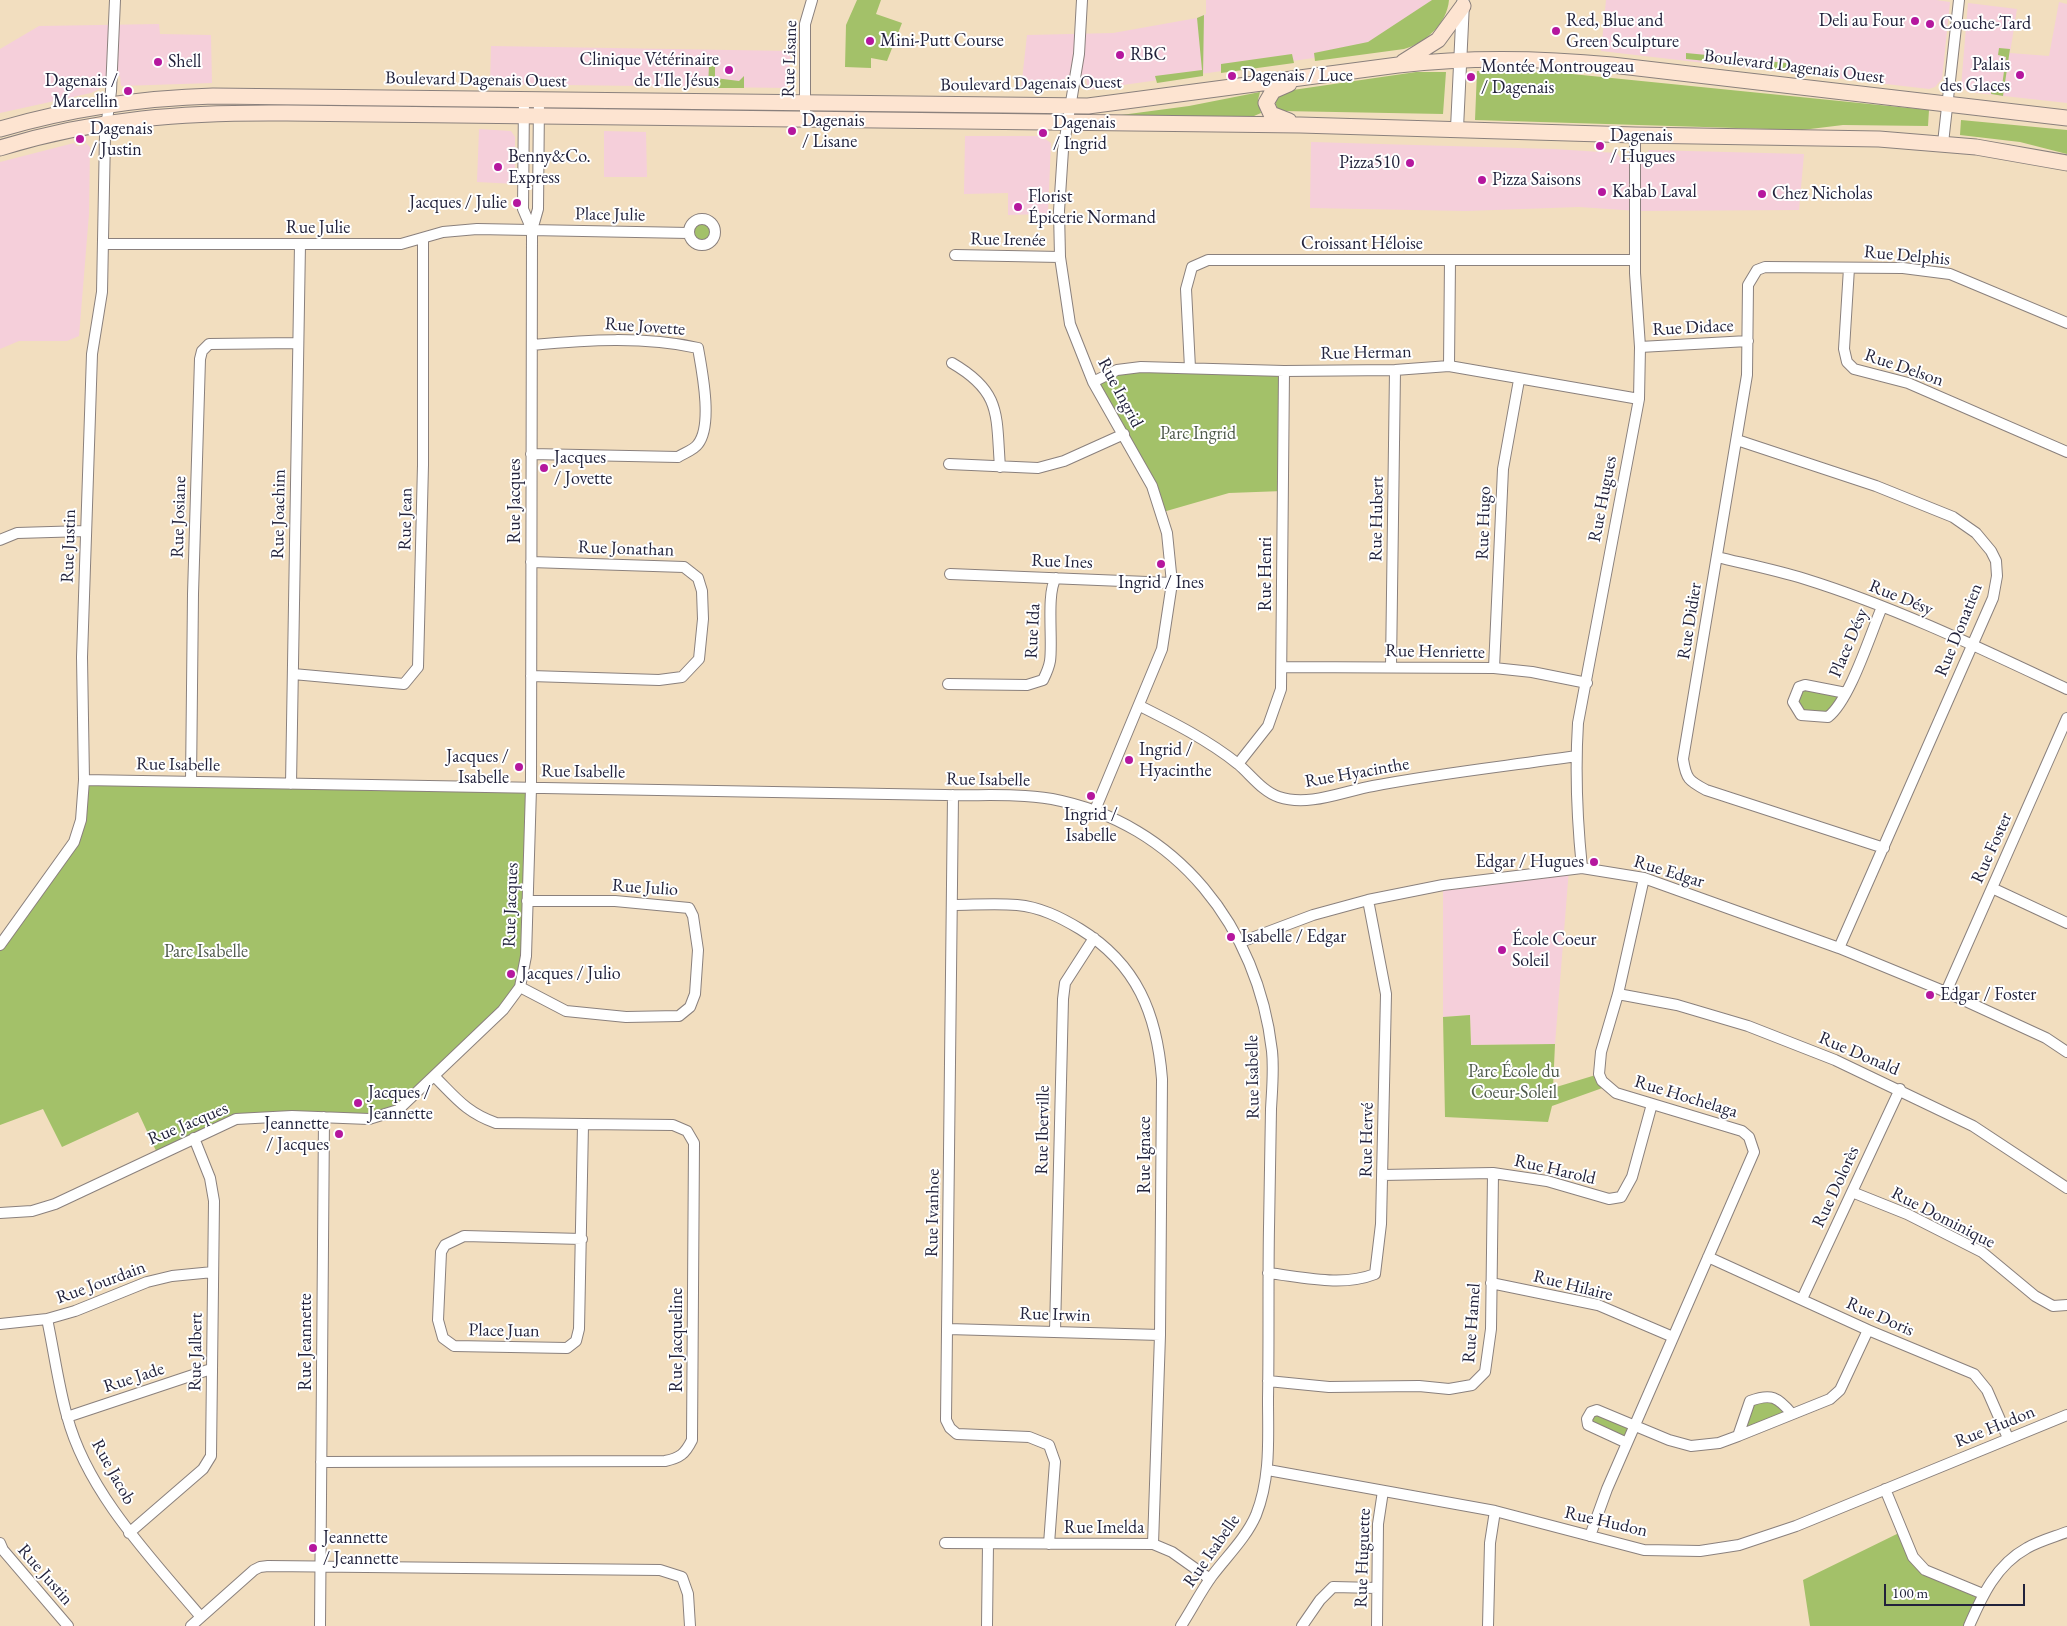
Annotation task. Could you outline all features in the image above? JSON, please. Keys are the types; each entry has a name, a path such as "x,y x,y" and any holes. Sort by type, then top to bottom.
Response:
{"main road":[{"path":"1398,65 1438,40 1463,3"},
{"name":"Boulevard Dagenais Ouest","path":"0,129 64,113 109,105 213,96 1070,106 1117,104 1308,76 1398,65 1461,60 1564,60 2067,118"},
{"path":"1300,125 1272,114 1266,103 1273,91 1308,76"},
{"name":"Boulevard Dagenais Ouest","path":"0,148 40,136 106,123 202,113 1300,125 1457,128 1636,135 1879,139 1942,143 2015,153 2067,163"}],"street":[{"path":"106,123 109,105 115,0"},
{"name":"Rue Lisane","path":"804,119 805,24 812,0"},
{"name":"Rue Ingrid","path":"1082,0 1079,54 1070,106 1060,193 1060,257 1070,324 1094,382 1152,486 1168,533 1172,583 1162,649 1140,706 1095,810"},
{"path":"1942,143 1959,0"},
{"path":"1457,128 1463,3"},
{"name":"Rue Jacques","path":"0,1213 32,1211 55,1204 236,1119 292,1116 369,1119 385,1115 409,1102 503,1010 520,987 526,956 531,788 532,230 538,209 531,100"},
{"name":"Rue Jacques","path":"531,100 523,209 532,230"},
{"name":"Rue Justin","path":"0,945 74,842 81,820 84,780 82,657 85,531 92,354 102,292 106,123"},
{"name":"Rue Hugues","path":"1582,868 1578,836 1576,756 1578,723 1639,398 1640,348 1635,260 1636,135"},
{"name":"Rue Julie","path":"103,244 401,244 443,232 477,229 532,230"},
{"name":"Place Julie","path":"532,230 689,233"},
{"name":"Rue Jean","path":"293,674 404,684 418,668 423,465 423,238"},
{"name":"Rue Joachim","path":"291,784 300,244"},
{"name":"Rue Irenée","path":"955,255 1060,257"},
{"name":"Croissant Héloise","path":"1190,368 1186,290 1192,268 1208,260 1635,260"},
{"path":"1449,366 1450,260"},
{"name":"Rue Delphis","path":"1765,267 1903,268 1950,274 2067,323"},
{"name":"Rue Didier","path":"1765,267 1757,270 1748,285 1747,375 1684,759 1688,778 1691,782 1706,790 1884,848"},
{"name":"Rue Delson","path":"1849,268 1844,349 1847,362 1854,369 1908,383 2067,452"},
{"name":"Rue Jovette","path":"531,454 678,457 698,445 703,433 705,409 704,382 698,348 658,341 588,340 532,345"},
{"name":"Rue Didace","path":"1640,348 1748,341"},
{"name":"Rue Josiane","path":"191,782 193,594 200,359 202,351 210,344 298,343"},
{"path":"952,363 965,370 990,395 996,413 1000,467"},
{"name":"Rue Herman","path":"1094,382 1117,370 1133,368 1284,371 1395,370 1449,366 1519,380 1639,398"},
{"name":"Rue Hubert","path":"1391,667 1395,370"},
{"name":"Rue Henri","path":"1238,764 1268,726 1275,712 1281,689 1284,371"},
{"name":"Rue Hugo","path":"1494,668 1502,469 1519,380"},
{"path":"949,464 1038,468 1064,461 1102,446 1124,434"},
{"name":"Rue Donatien","path":"1737,440 1876,486 1953,517 1976,533 1991,551 1996,561 1997,576 1993,598 1839,948"},
{"path":"0,540 17,532 85,531"},
{"name":"Rue Désy","path":"1717,557 1804,579 1882,607 1972,644 2067,689"},
{"name":"Rue Jonathan","path":"531,562 684,567 698,578 702,592 703,618 699,660 682,677 659,680 531,676"},
{"name":"Rue Ines","path":"950,574 1172,583"},
{"name":"Rue Ida","path":"948,684 993,683 1027,685 1043,680 1050,662 1052,596 1053,582 1056,578"},
{"name":"Place Désy","path":"1846,693 1805,684 1799,687 1793,702 1801,715 1828,718 1836,711 1846,693 1882,607"},
{"name":"Rue Henriette","path":"1282,667 1494,668 1532,672 1587,683"},
{"name":"Rue Hyacinthe","path":"1140,706 1188,730 1238,764 1266,790 1278,797 1291,800 1319,798 1373,786 1576,756"},
{"name":"Rue Foster","path":"1946,992 2067,718"},
{"name":"Rue Isabelle","path":"84,780 953,795 1007,794 1052,799 1095,810 1146,836 1183,865 1214,899 1241,942 1256,976 1264,1003 1272,1054 1268,1273 1268,1470 1255,1517 1241,1540 1210,1578 1181,1626"},
{"name":"Rue Ivanhoe","path":"953,795 948,1329 945,1410 950,1428 957,1434 1029,1437 1049,1445 1055,1462 1049,1544"},
{"name":"Rue Edgar","path":"1241,942 1313,915 1368,900 1442,885 1582,868 1644,878 1839,948 1946,992 2046,1038 2067,1052"},
{"name":"Rue Hochelaga","path":"1590,1536 1606,1488 1750,1165 1754,1152 1750,1137 1742,1131 1616,1093 1602,1081 1599,1074 1601,1052 1618,994 1644,878"},
{"path":"1992,888 2067,923"},
{"name":"Rue Hervé","path":"1268,1273 1337,1280 1360,1280 1375,1274 1381,1224 1386,994 1368,900"},
{"name":"Rue Julio","path":"520,987 566,1011 626,1017 679,1016 690,1007 695,994 698,959 693,916 689,908 615,901 527,901"},
{"name":"Rue Ignace","path":"952,905 1017,905 1055,914 1094,938 1114,955 1133,978 1154,1023 1160,1049 1162,1079 1160,1335 1153,1544"},
{"name":"Rue Iberville","path":"1055,1331 1062,999 1065,983 1094,938"},
{"name":"Rue Donald","path":"1618,994 1677,1005 1748,1026 1835,1060 1900,1089 1973,1126 2067,1188"},
{"name":"Rue Jacqueline","path":"321,1462 665,1462 678,1459 686,1452 692,1440 694,1143 686,1131 674,1125 496,1123 478,1116 466,1108 435,1077"},
{"name":"Rue Dolorès","path":"1802,1299 1900,1089"},
{"name":"Rue Harold","path":"1382,1175 1493,1173 1547,1181 1609,1199 1621,1197 1632,1178 1652,1104"},
{"name":"Rue Jeannette","path":"320,1626 324,1117"},
{"name":"Place Juan","path":"582,1239 464,1236 445,1245 441,1252 438,1320 442,1338 454,1346 567,1348 576,1341 579,1329 582,1239 583,1125"},
{"name":"Rue Jalbert","path":"129,1533 203,1469 211,1456 214,1201 210,1178 194,1138"},
{"name":"Rue Hamel","path":"1268,1381 1329,1387 1420,1386 1449,1389 1472,1385 1485,1372 1491,1329 1493,1173"},
{"name":"Rue Dominique","path":"1852,1192 1907,1214 1982,1252 2035,1296 2053,1306 2067,1304"},
{"name":"Rue Doris","path":"1708,1257 1868,1330 1974,1374 1987,1390 2008,1438"},
{"name":"Rue Jourdain","path":"0,1324 47,1318 75,1311 148,1282 172,1276 214,1272"},
{"name":"Rue Hilaire","path":"1492,1283 1598,1305 1673,1337"},
{"name":"Rue Jacob","path":"47,1318 67,1417 88,1467 129,1533 201,1617"},
{"name":"Rue Irwin","path":"948,1329 1160,1335"},
{"path":"1627,1443 1588,1425 1587,1419 1591,1412 1597,1410 1669,1440 1691,1446 1719,1442 1830,1399 1840,1390 1868,1330"},
{"name":"Rue Jade","path":"67,1417 211,1370"},
{"path":"1738,1436 1750,1401 1765,1395 1784,1404 1792,1414"},
{"name":"Rue Hudon","path":"1268,1470 1495,1511 1644,1550 1700,1551 1739,1545 1796,1526 2067,1415"},
{"path":"1886,1489 1914,1557 1925,1570 1983,1594"},
{"name":"Rue Huguette","path":"1377,1626 1378,1524 1383,1491"},
{"path":"1488,1626 1490,1543 1495,1511"},
{"path":"1970,1626 1983,1594 1996,1574 2026,1548 2067,1532"},
{"name":"Rue Imelda","path":"945,1543 1153,1544 1172,1552 1210,1578"},
{"path":"987,1626 988,1544"},
{"name":"Rue Justin","path":"1,1548 68,1626"},
{"path":"191,1626 260,1567 320,1567 660,1570 682,1578 688,1594 690,1626"},
{"path":"1302,1626 1315,1607 1333,1587 1376,1588"}],"shaded area":[{"path":"1206,0 1445,0 1384,48 1088,90 1086,79 1066,77 1060,90 1021,89 1027,35 1113,33 1197,18 1206,14"},
{"path":"1606,0 1936,0 1950,2 1942,79 1935,87 1929,89 1601,51"},
{"path":"2059,2 2067,4 2067,103 1968,92 1961,87 1968,3 2017,9 2010,53 2049,56"},
{"path":"159,24 160,34 211,35 212,83 121,86 120,76 101,79 99,89 91,93 0,113 0,49 39,26"},
{"path":"491,46 791,51 787,88 490,84"},
{"path":"479,129 511,131 515,137 515,184 477,182"},
{"path":"604,131 646,132 647,177 604,177"},
{"path":"965,136 1041,136 1051,143 1048,214 1008,215 1008,193 964,194"},
{"path":"85,142 90,147 89,214 79,336 67,341 19,341 0,349 0,162 74,143 77,146 85,145"},
{"path":"1311,142 1554,149 1617,153 1623,162 1645,162 1649,150 1804,154 1799,210 1638,211 1579,207 1466,211 1310,208"},
{"name":"École Coeur Soleil","path":"1569,869 1555,1044 1471,1045 1470,1015 1443,1017 1443,885"}],"green space":[{"name":"Mini-Putt Course","path":"857,0 881,0 876,14 902,23 887,61 871,58 871,68 845,67 846,25"},
{"path":"1432,0 1449,0 1444,17 1434,31 1420,42 1404,49 1315,61 1314,53 1368,42"},
{"path":"1204,15 1203,76 1157,83 1155,76 1202,70 1197,18"},
{"path":"1999,48 2010,49 2003,96 1991,94 1992,85 2002,86 2006,57 1998,55"},
{"path":"1686,53 1728,57 1727,63 1686,59"},
{"path":"1292,54 1294,63 1221,73 1221,64"},
{"path":"1740,58 1795,64 1794,72 1739,65"},
{"path":"709,65 715,65 715,78 739,81 744,76 744,88 708,88"},
{"path":"1477,71 1562,73 1929,110 1928,126 1843,125 1802,130 1475,120"},
{"path":"1416,72 1446,72 1443,114 1282,111 1277,108 1275,101 1286,91"},
{"path":"1260,92 1258,100 1261,113 1254,116 1106,117 1189,106"},
{"path":"1961,120 2067,130 2067,154 2020,142 1960,135"},
{"path":"702,219 711,223 715,232 711,241 702,245 693,241 689,232 693,223"},
{"name":"Parc Ingrid","path":"1117,370 1277,371 1286,388 1283,491 1229,493 1163,512 1093,382"},
{"path":"1799,687 1846,693 1836,711 1801,715 1793,702"},
{"name":"Parc Isabelle","path":"84,780 531,788 520,987 385,1115 236,1119 158,1155 138,1112 62,1147 43,1109 0,1125 0,951 74,842"},
{"name":"Parc École du Coeur-Soleil","path":"1470,1015 1471,1045 1555,1044 1553,1088 1599,1074 1608,1086 1552,1106 1548,1122 1445,1117 1443,1017"},
{"path":"1765,1395 1792,1414 1738,1436 1750,1401"},
{"path":"1591,1412 1635,1424 1627,1443 1588,1425"},
{"path":"1903,1531 1927,1572 1983,1594 1969,1626 1810,1626 1803,1580"}],"place":[{"name":"Deli au Four","path":"1915,21"},
{"name":"Couche-Tard","path":"1930,24"},
{"name":"Red, Blue and Green Sculpture","path":"1556,31"},
{"name":"Mini-Putt Course","path":"870,41"},
{"name":"RBC","path":"1120,55"},
{"name":"Shell","path":"158,62"},
{"name":"Clinique Vétérinaire de I'Ile Jésus","path":"729,70"},
{"name":"Palais des Glaces","path":"2020,75"},
{"name":"Dagenais / Luce","path":"1232,76"},
{"name":"Montée Montrougeau / Dagenais","path":"1471,77"},
{"name":"Dagenais / Marcellin","path":"128,91"},
{"name":"Dagenais / Lisane","path":"792,131"},
{"name":"Dagenais / Ingrid","path":"1043,133"},
{"name":"Dagenais / Justin","path":"80,139"},
{"name":"Dagenais / Hugues","path":"1600,146"},
{"name":"Pizza510","path":"1410,163"},
{"name":"Benny&Co. Express","path":"498,167"},
{"name":"Pizza Saisons","path":"1482,180"},
{"name":"Kabab Laval","path":"1602,192"},
{"name":"Chez Nicholas","path":"1762,194"},
{"name":"Jacques / Julie","path":"517,203"},
{"name":"Florist Épicerie Normand","path":"1018,207"},
{"name":"Jacques / Jovette","path":"544,468"},
{"name":"Ingrid / Ines","path":"1161,564"},
{"name":"Ingrid / Hyacinthe","path":"1129,760"},
{"name":"Jacques / Isabelle","path":"519,767"},
{"name":"Ingrid / Isabelle","path":"1091,796"},
{"name":"Edgar / Hugues","path":"1594,862"},
{"name":"Isabelle / Edgar","path":"1231,937"},
{"name":"École Coeur Soleil","path":"1502,950"},
{"name":"Jacques / Julio","path":"511,974"},
{"name":"Edgar / Foster","path":"1930,995"},
{"name":"Jacques / Jeannette","path":"358,1103"},
{"name":"Jeannette / Jacques","path":"339,1134"},
{"name":"Jeannette / Jeannette","path":"313,1548"}]}
